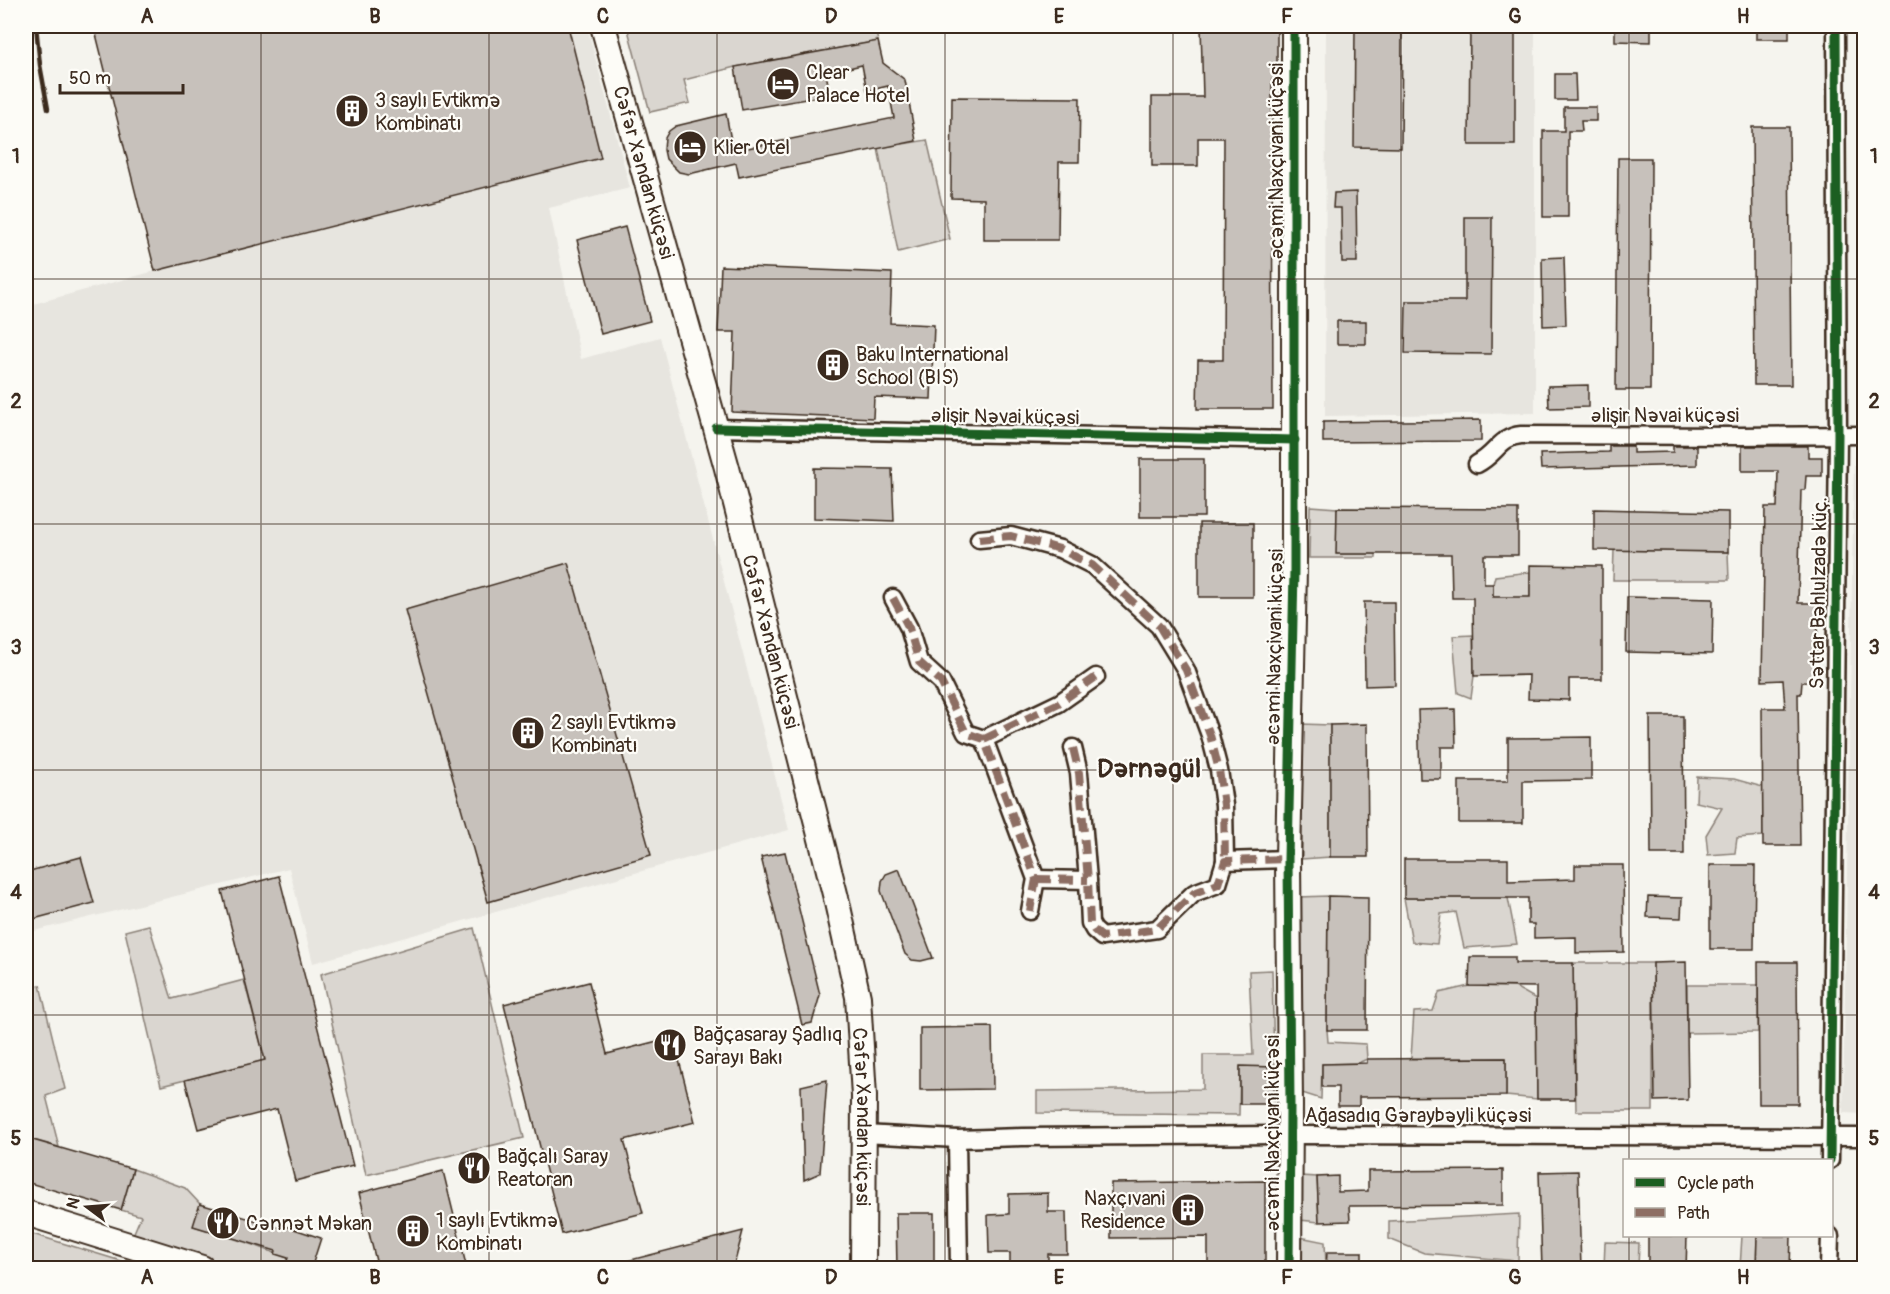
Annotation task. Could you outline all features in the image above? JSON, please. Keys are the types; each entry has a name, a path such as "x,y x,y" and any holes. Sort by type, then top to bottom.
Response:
{"main road":[{"name":"Cəfər Xəndan küçəsi","path":"603,26 716,428 852,967 858,997 862,1059 863,1269"},
{"name":"Əcəmi Naxçivani küçəsi","path":"1289,1269 1288,859 1294,570 1294,26"},
{"path":"26,1213 202,1269"}],"street":[{"name":"Səttar Bəhlulzadə küç.","path":"1830,1159 1838,435 1836,26"},
{"name":"Əlişir Nəvai küçəsi","path":"716,428 1294,440"},
{"name":"Əlişir Nəvai küçəsi","path":"1477,464 1487,459 1506,438 1521,435 1864,435"},
{"path":"979,540 1011,536 1060,549 1092,565 1159,626 1186,670 1210,735 1219,770 1224,805 1226,861 1218,884 1194,893 1157,929 1102,937 1094,930 1090,922 1079,773 1073,748"},
{"path":"893,598 909,628 919,662 941,681 966,733 984,739 1059,703 1096,677"},
{"path":"984,739 1036,879 1030,911"},
{"path":"1226,861 1288,859"},
{"path":"1036,879 1088,880"},
{"name":"Ağasadıq Gəraybəyli küçəsi","path":"864,1134 957,1139 1290,1135 1864,1137"},
{"path":"957,1139 959,1269"},
{"path":"1829,1269 1830,1237"}],"shaded area":[{"path":"94,26 587,26 630,188 549,208 581,359 660,337 789,830 313,963 289,868 26,933 26,306 155,271"},
{"path":"627,26 874,26 878,41 735,67 684,80 690,103 650,112"},
{"path":"1326,26 1535,26 1535,413 1325,416"},
{"path":"927,140 950,239 898,252 878,148"},
{"path":"1854,457 1864,458 1864,1114 1843,1113"},
{"path":"1310,506 1337,508 1337,554 1376,554 1376,558 1309,558"},
{"path":"1614,550 1728,552 1729,580 1613,580"},
{"path":"1530,572 1529,675 1509,676 1508,598 1493,597 1493,584 1495,576"},
{"path":"1473,635 1474,676 1471,698 1458,693 1453,636"},
{"path":"1301,724 1330,725 1330,857 1302,859"},
{"path":"1697,777 1734,779 1763,787 1763,836 1737,838 1735,853 1708,855 1706,835 1722,808 1696,802"},
{"path":"1328,896 1328,1042 1366,1044 1367,1059 1358,1063 1322,1064 1321,1099 1299,1092 1299,897"},
{"path":"1404,898 1508,898 1517,944 1464,948 1456,912 1441,914 1437,944 1412,942"},
{"path":"149,925 172,999 244,980 265,1060 161,1086 125,931"},
{"path":"474,928 524,1138 366,1175 321,974"},
{"path":"1573,963 1653,963 1653,1111 1576,1111"},
{"path":"1272,970 1274,1067 1240,1067 1239,1115 1037,1113 1037,1091 1203,1089 1203,1055 1253,1055 1249,971"},
{"path":"40,985 65,1089 46,1096 59,1147 26,1138 26,989"},
{"path":"1687,985 1758,985 1758,1032 1687,1033"},
{"path":"1469,986 1515,987 1536,999 1537,1099 1506,1096 1506,1058 1411,1058 1414,1012 1433,1011 1439,993"},
{"path":"133,1169 185,1188 200,1204 194,1226 288,1258 284,1268 240,1268 133,1235 141,1216 121,1210"},
{"path":"1300,1176 1317,1177 1319,1222 1300,1220"},
{"path":"1519,1214 1518,1261 1424,1253 1389,1239 1389,1221"},
{"path":"26,1232 144,1268 26,1268"},
{"path":"1300,1237 1325,1242 1326,1268 1300,1268"},
{"path":"1742,1237 1757,1237 1756,1268 1740,1268"},
{"path":"1605,1242 1639,1243 1638,1268 1604,1268"}],"building":[{"name":"3 saylı Evtikmə Kombinatı","path":"94,26 568,26 601,158 155,271"},
{"path":"1201,26 1277,26 1277,80 1272,80 1273,409 1197,409 1198,360 1223,360 1224,138 1198,138 1198,166 1152,166 1152,97 1203,97"},
{"path":"1355,26 1402,26 1401,148 1354,147"},
{"path":"1470,26 1515,26 1515,145 1469,145"},
{"path":"1615,26 1651,26 1651,42 1615,41"},
{"path":"1756,26 1789,26 1789,39 1756,39"},
{"path":"878,41 883,63 905,80 916,141 739,177 736,163 689,174 679,172 666,159 665,138 669,131 676,126 726,114 733,151 894,118 888,86 867,91 862,65 826,73 830,95 742,110 735,67"},
{"path":"1555,74 1575,74 1576,100 1555,100"},
{"path":"952,97 1080,98 1079,162 1059,162 1058,240 984,240 984,199 951,198"},
{"path":"1564,107 1596,107 1596,121 1581,121 1582,131 1568,131 1568,217 1543,217 1543,131 1564,131"},
{"path":"1752,127 1789,127 1791,385 1754,385"},
{"path":"1618,158 1651,158 1650,390 1616,390"},
{"path":"1356,192 1357,262 1342,262 1341,208 1333,208 1334,193"},
{"path":"1465,217 1492,217 1491,354 1405,353 1406,301 1465,301"},
{"path":"625,227 650,321 601,334 577,240"},
{"path":"1564,257 1566,325 1543,326 1542,258"},
{"name":"Baku International School (BIS)","path":"721,266 892,273 890,323 934,325 931,399 874,397 873,418 732,412 735,332 718,332"},
{"path":"1337,321 1366,321 1366,344 1337,344"},
{"path":"1588,385 1588,407 1549,408 1548,386"},
{"path":"1481,420 1481,441 1323,442 1323,422"},
{"path":"1609,446 1633,446 1633,453 1673,452 1673,446 1697,446 1697,465 1541,469 1540,454 1609,452"},
{"path":"1742,446 1808,446 1808,457 1822,457 1822,476 1806,476 1805,490 1801,490 1798,603 1818,603 1817,683 1802,682 1801,694 1798,694 1800,846 1763,846 1762,708 1785,708 1783,680 1762,681 1765,507 1777,507 1778,471 1742,471"},
{"path":"1140,459 1204,459 1204,517 1140,517"},
{"path":"814,468 892,469 894,521 814,518"},
{"path":"1337,508 1518,509 1518,555 1484,555 1484,584 1493,584 1493,597 1530,597 1530,565 1602,566 1602,679 1569,679 1569,700 1528,699 1529,675 1474,676 1473,598 1452,598 1451,554 1336,554"},
{"path":"1594,509 1728,512 1728,552 1594,550"},
{"path":"1199,523 1253,523 1253,597 1199,597"},
{"name":"2 saylı Evtikmə Kombinatı","path":"568,563 651,855 488,902 405,610"},
{"path":"1627,597 1713,599 1712,654 1626,652"},
{"path":"1364,602 1394,602 1395,685 1365,686"},
{"path":"1455,709 1456,747 1441,747 1441,779 1420,779 1418,710"},
{"path":"1650,716 1683,716 1684,854 1651,854"},
{"path":"1367,724 1368,857 1330,857 1330,725"},
{"path":"1591,737 1591,780 1523,781 1523,823 1459,823 1459,781 1508,781 1508,738"},
{"path":"785,852 820,995 812,1023 802,1025 761,857"},
{"path":"81,857 94,903 26,921 26,872"},
{"path":"1404,859 1508,859 1508,881 1575,879 1575,865 1623,865 1624,952 1576,953 1576,937 1534,938 1534,924 1528,924 1528,898 1404,898"},
{"path":"1710,865 1755,865 1754,949 1710,949"},
{"path":"899,869 933,958 921,961 912,960 905,954 881,891 882,881 886,874"},
{"path":"279,876 353,1166 295,1181 277,1109 198,1129 185,1080 265,1060 222,891"},
{"path":"1328,896 1368,897 1367,1030 1327,1030"},
{"path":"1648,897 1682,898 1681,918 1647,917"},
{"path":"1470,957 1515,957 1515,963 1573,963 1575,1099 1537,1099 1536,987 1469,986"},
{"path":"1686,962 1688,1100 1655,1101 1653,963"},
{"path":"1758,962 1797,962 1798,1104 1759,1104"},
{"path":"589,982 607,1054 673,1037 695,1122 624,1140 643,1213 562,1234 504,1004"},
{"path":"992,1027 993,1089 920,1090 920,1028"},
{"path":"1506,1058 1506,1096 1359,1097 1359,1106 1338,1106 1338,1087 1322,1087 1322,1064 1367,1063 1367,1059"},
{"path":"1240,1066 1274,1067 1274,1104 1240,1104"},
{"path":"827,1080 820,1173 804,1180 801,1086"},
{"path":"26,1138 133,1169 121,1210 26,1182"},
{"path":"1503,1170 1503,1205 1349,1206 1350,1221 1319,1222 1317,1177 1338,1176 1338,1192 1368,1191 1368,1171"},
{"name":"1 saylı Evtikmə Kombinatı","path":"443,1171 467,1269 378,1269 359,1193"},
{"path":"1578,1171 1581,1269 1542,1269 1539,1172"},
{"name":"Naxçıvani Residence","path":"1265,1181 1265,1269 1208,1269 1208,1237 1111,1238 1111,1183"},
{"path":"1048,1193 1048,1212 1066,1212 1067,1254 1048,1254 1048,1269 1010,1269 1010,1253 989,1253 988,1215 1009,1214 1009,1194"},
{"path":"200,1204 284,1229 285,1226 321,1238 311,1269 284,1269 288,1258 275,1254 276,1251 193,1226"},
{"path":"896,1213 934,1213 934,1269 897,1269"},
{"path":"743,1231 733,1269 615,1269 615,1264"},
{"path":"1648,1237 1687,1237 1686,1269 1648,1269"},
{"path":"1757,1237 1791,1237 1790,1269 1756,1269"},
{"path":"1327,1252 1362,1252 1362,1269 1326,1269"}],"railway":[{"path":"36,26 48,109"}],"marked path":[{"path":"979,539 1011,536 1060,549 1092,565 1159,626 1186,670 1210,735 1219,770 1224,805 1225,861"},
{"path":"893,598 909,628 919,662 941,682 966,733 984,739 1036,879 1030,911"},
{"path":"984,739 1059,703 1096,677"},
{"path":"1073,748 1079,773 1090,923 1102,937 1157,929 1194,893 1218,884 1225,861 1288,859"},
{"path":"1036,879 1088,880"}],"cycle path":[{"path":"1289,1268 1288,859 1294,570 1294,26"},
{"path":"1830,1159 1838,435 1836,26"},
{"path":"716,428 1295,440"}],"place":[{"name":"Clear Palace Hotel","path":"783,84"},
{"name":"3 saylı Evtikmə Kombinatı","path":"352,111"},
{"name":"Klier Otel","path":"690,147"},
{"name":"Baku International School (BIS)","path":"833,365"},
{"name":"2 saylı Evtikmə Kombinatı","path":"528,733"},
{"name":"Bağçasaray Şadlıq Sarayı Bakı","path":"670,1045"},
{"name":"Bağçalı Saray Reatoran","path":"474,1168"},
{"name":"Naxçıvani Residence","path":"1188,1210"},
{"name":"Cənnət Məkan","path":"223,1223"},
{"name":"1 saylı Evtikmə Kombinatı","path":"413,1231"}],"district":[{"name":"Dərnəgül","path":"1149,768"}]}
